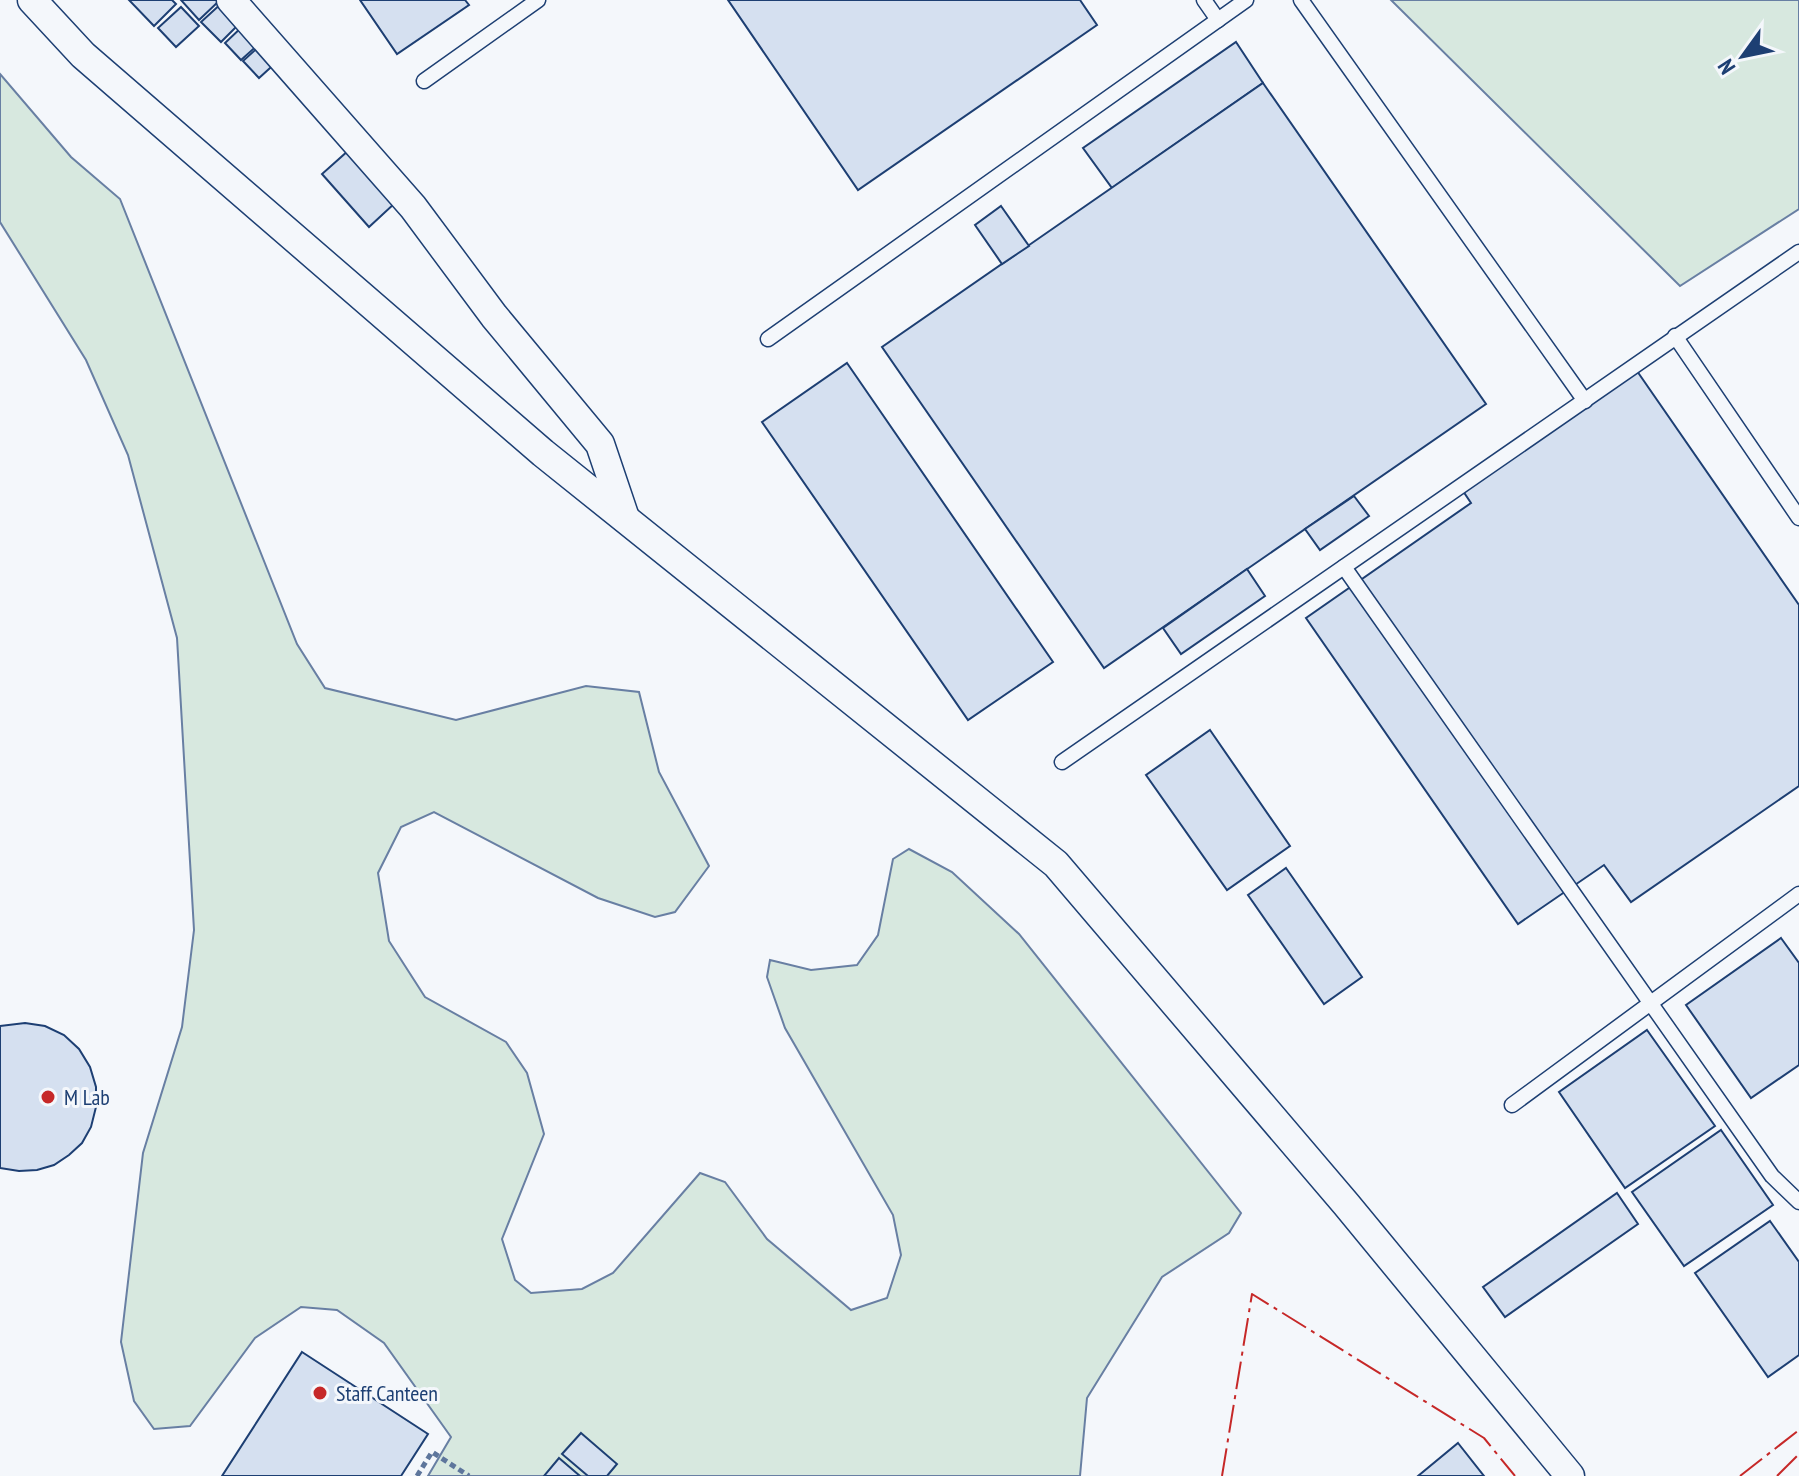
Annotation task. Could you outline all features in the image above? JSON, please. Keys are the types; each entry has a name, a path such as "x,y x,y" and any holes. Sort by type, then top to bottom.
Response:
{"street":[{"path":"32,0 95,65 543,453 1056,864 1336,1192 1570,1476"},
{"path":"231,0 413,207 494,316 600,444 625,519"}],"lane":[{"path":"424,81 538,0"},
{"path":"1204,0 1218,20"},
{"path":"768,339 1246,0"},
{"path":"1301,0 1585,401"},
{"path":"1062,762 1799,252"},
{"path":"1675,336 1799,518"},
{"path":"1344,567 1772,1176 1799,1202"},
{"path":"1512,1105 1799,894"}],"path":[{"path":"417,1476 432,1452 469,1476"}],"shaded area":[{"path":"1391,0 1799,0 1799,209 1680,286"},
{"path":"0,74 71,157 120,199 297,644 325,688 456,720 586,686 639,692 659,772 709,866 675,912 655,917 598,898 434,812 401,827 378,873 389,941 425,997 506,1042 527,1073 544,1134 502,1239 515,1280 531,1293 582,1289 613,1273 700,1173 725,1182 767,1239 851,1310 887,1298 901,1255 893,1215 785,1028 767,977 770,960 811,970 857,965 878,935 893,859 909,849 952,872 1019,934 1241,1213 1229,1233 1162,1277 1087,1398 1080,1476 428,1476 451,1437 384,1343 337,1310 301,1307 255,1338 190,1426 154,1429 134,1401 121,1342 143,1153 182,1027 194,930 177,638 128,455 86,360 0,222"}],"building":[{"path":"129,0 172,0 176,4 154,26"},
{"path":"181,0 220,0 199,20"},
{"path":"360,0 465,0 469,5 397,54"},
{"path":"728,0 1080,0 1097,25 858,190"},
{"path":"224,1 243,20 221,42 201,22"},
{"path":"181,7 199,26 176,47 158,28"},
{"path":"245,24 261,42 241,60 225,43"},
{"path":"264,42 280,59 259,78 243,61"},
{"path":"1236,42 1263,83 1112,188 1083,148"},
{"path":"1263,83 1486,404 1104,668 882,347"},
{"path":"349,150 395,203 369,227 322,174"},
{"path":"1001,206 1029,246 1002,264 975,225"},
{"path":"847,363 1053,662 968,720 762,422"},
{"path":"1637,371 1799,605 1799,786 1631,902 1604,865 1518,924 1306,618 1471,503 1463,491"},
{"path":"1354,496 1369,516 1320,550 1305,529"},
{"path":"1247,569 1265,596 1181,654 1163,628"},
{"path":"1210,730 1290,846 1227,890 1146,775"},
{"path":"1286,868 1362,977 1324,1004 1248,895"},
{"path":"1781,938 1799,963 1799,1065 1751,1098 1686,1005"},
{"name":"M Lab","path":"25,1023 45,1026 64,1035 79,1049 90,1067 96,1087 96,1107 91,1127 82,1143 69,1155 54,1165 19,1171 0,1168 0,1026"},
{"path":"1647,1030 1715,1126 1625,1188 1559,1092"},
{"path":"1721,1130 1773,1205 1684,1266 1632,1192"},
{"path":"1617,1193 1638,1224 1505,1317 1483,1287"},
{"path":"1770,1221 1799,1262 1799,1355 1768,1377 1695,1273"},
{"name":"Staff Canteen","path":"302,1352 428,1434 401,1476 222,1476"},
{"path":"581,1433 617,1464 607,1476 588,1476 562,1454"},
{"path":"1458,1443 1484,1476 1418,1476"},
{"path":"559,1458 580,1476 544,1476"}],"power":[{"path":"1222,1476 1252,1294 1484,1438 1515,1476"},
{"path":"1740,1476 1799,1430"},
{"path":"1777,1476 1799,1454"}],"place":[{"name":"M Lab","path":"48,1097"},
{"name":"Staff Canteen","path":"320,1393"}]}
